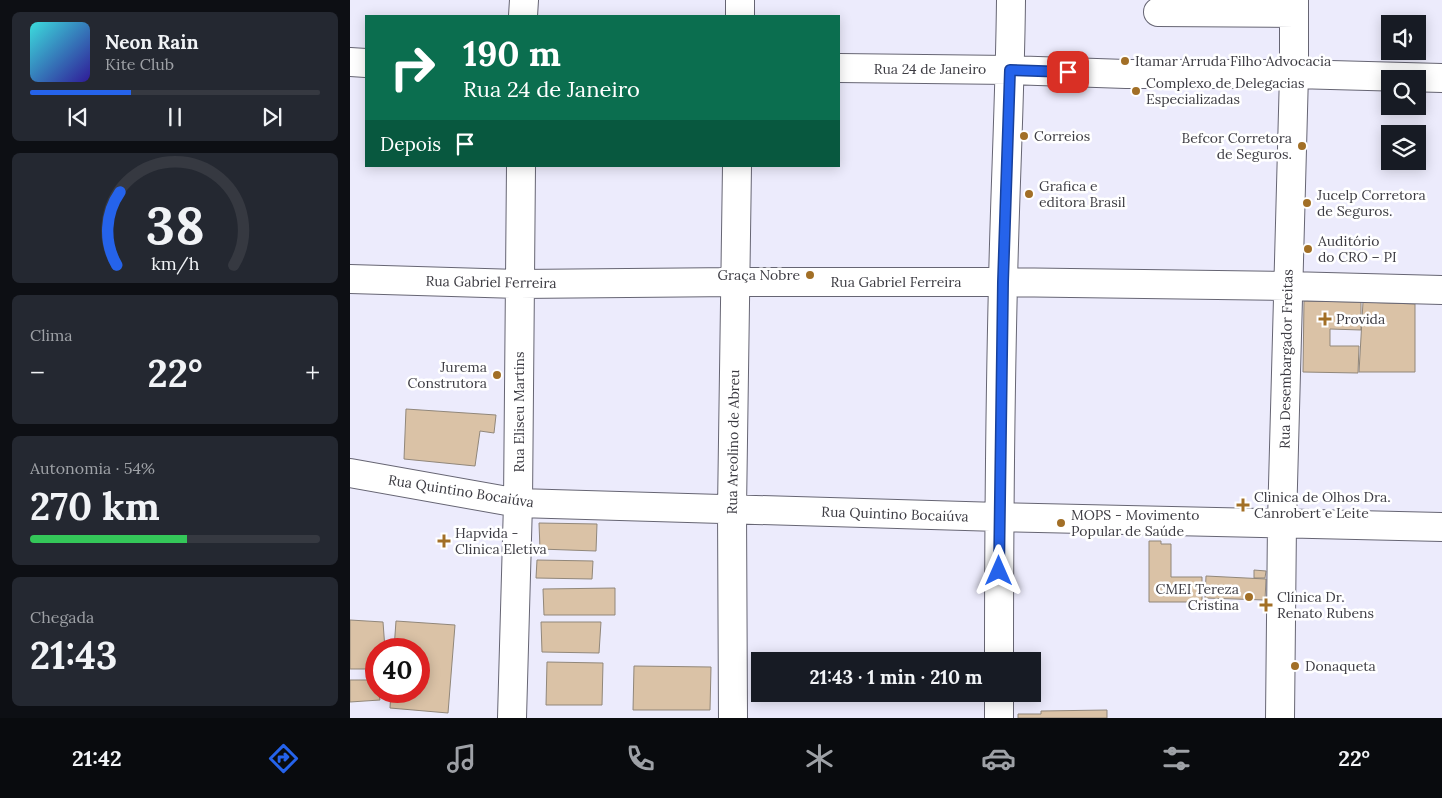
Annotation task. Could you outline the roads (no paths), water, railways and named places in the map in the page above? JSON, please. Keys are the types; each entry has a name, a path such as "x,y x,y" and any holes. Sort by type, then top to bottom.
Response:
{"street":[{"path":"524,0 524,15"},
{"path":"740,0 740,15"},
{"path":"999,652 1003,282 1011,0"},
{"path":"1158,12 1294,6"},
{"name":"Rua Desembargador Freitas","path":"1280,718 1282,522 1294,74 1294,6"},
{"path":"350,62 365,62"},
{"name":"Rua 24 de Janeiro","path":"840,68 1010,70 1126,74 1294,74 1442,78"},
{"name":"Rua Eliseu Martins","path":"512,718 518,503 521,167"},
{"name":"Rua Areolino de Abreu","path":"733,718 732,509 738,167"},
{"name":"Rua Gabriel Ferreira","path":"350,279 519,284 1003,282 1442,290"},
{"name":"Rua Quintino Bocaiúva","path":"350,473 518,503 999,517 1442,527"},
{"path":"999,702 999,718"}],"place":[{"name":"Itamar Arruda Filho Advocacia","path":"1125,61"},
{"name":"Complexo de Delegacias Especializadas","path":"1136,91"},
{"name":"Correios","path":"1024,136"},
{"name":"Befcor Corretora de Seguros.","path":"1302,146"},
{"name":"Grafica e editora Brasil","path":"1029,194"},
{"name":"Jucelp Corretora de Seguros.","path":"1307,203"},
{"name":"Auditório do CRO – PI","path":"1308,249"},
{"name":"Graça Nobre","path":"810,275"},
{"name":"Provida","path":"1325,319"},
{"name":"Jurema Construtora","path":"497,375"},
{"name":"Clinica de Olhos Dra. Canrobert e Leite","path":"1243,505"},
{"name":"MOPS - Movimento Popular de Saúde","path":"1061,523"},
{"name":"Hapvida - Clinica Eletiva","path":"444,541"},
{"name":"CMEI Tereza Cristina","path":"1249,597"},
{"name":"Clínica Dr. Renato Rubens","path":"1266,605"},
{"name":"Donaqueta","path":"1295,666"}]}
